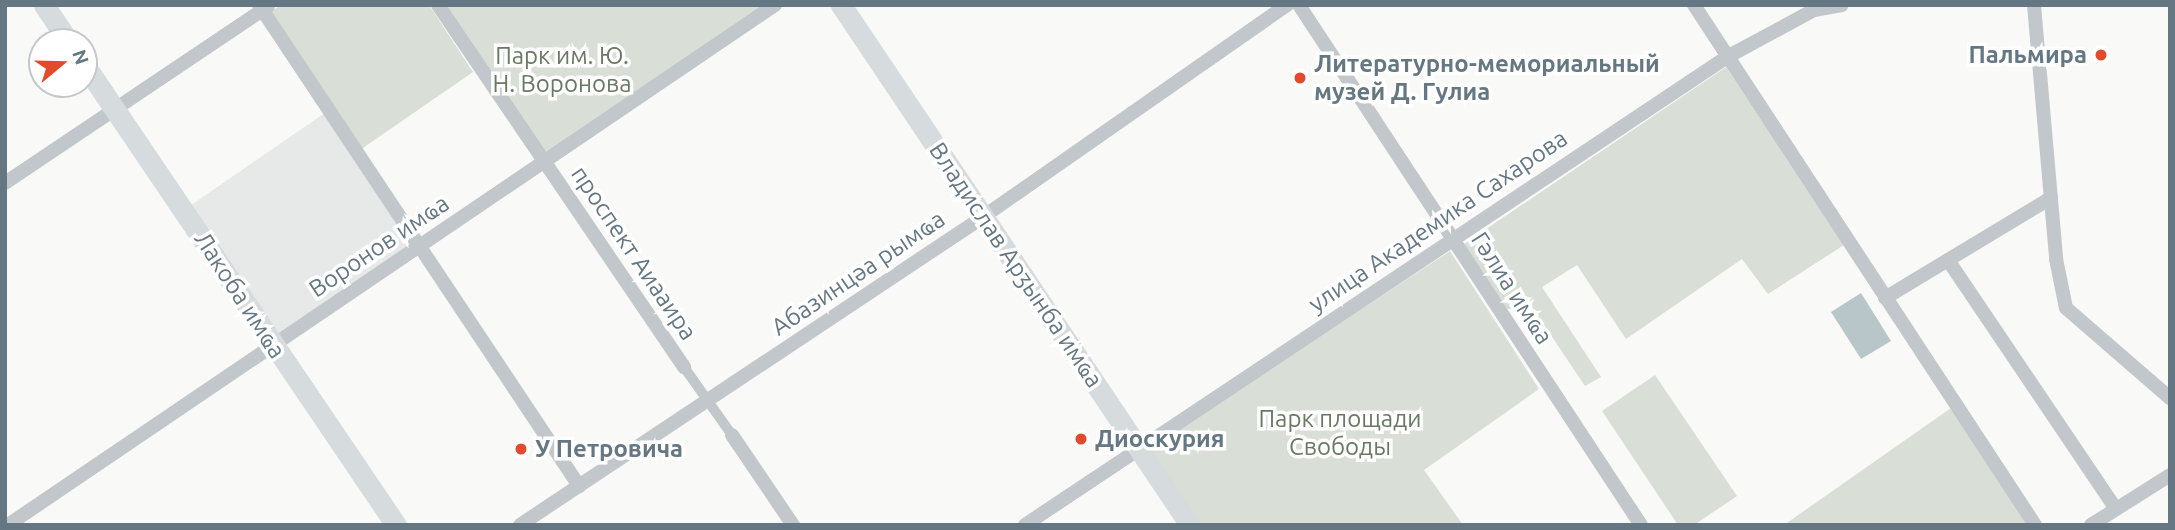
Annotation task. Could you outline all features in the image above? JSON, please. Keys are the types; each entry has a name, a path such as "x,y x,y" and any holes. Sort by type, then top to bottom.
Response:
{"main road":[{"path":"44,5 60,28"},
{"name":"Владислав Арӡынба имҩа","path":"841,5 1190,525"},
{"name":"Лакоба имҩа","path":"98,85 396,525"}],"street":[{"name":"проспект Аиааира","path":"438,5 793,525"},
{"name":"Воронов имҩа","path":"8,525 775,5"},
{"name":"Абазинцәа рымҩа","path":"520,525 983,217 1287,5"},
{"name":"Гәлиа имҩа","path":"1299,5 1641,525"},
{"path":"1694,5 2035,525"},
{"name":"улица Академика Сахарова","path":"1025,525 1727,57 1814,10 1842,5"},
{"path":"2034,5 2051,198 2066,308 2170,398"},
{"path":"5,183 263,7 579,486"},
{"path":"1885,298 2051,198"},
{"path":"1948,260 2116,509"},
{"path":"2091,525 2170,475"}],"shaded area":[{"path":"329,110 420,246 273,345 184,210"},
{"path":"1861,293 1891,341 1861,359 1831,312"}],"green space":[{"path":"281,5 429,5 473,72 360,150 269,13"},
{"name":"Парк им. Ю. Н. Воронова","path":"438,5 775,5 544,161"},
{"path":"1726,67 1844,245 1768,294 1742,259 1626,339 1577,265 1542,287 1601,377 1585,386 1532,307 1507,309 1464,244"},
{"name":"Парк площади Свободы","path":"1450,251 1539,389 1424,470 1463,525 1194,525 1144,451"},
{"path":"1655,375 1737,496 1694,525 1678,525 1602,411"},
{"path":"1951,408 2031,525 1784,525"}],"place":[{"name":"Пальмира","path":"2101,55"},
{"name":"Литературно-мемориальный музей Д. Гулиа","path":"1300,78"},
{"name":"Диоскурия","path":"1081,439"},
{"name":"У Петровича","path":"521,449"}]}
